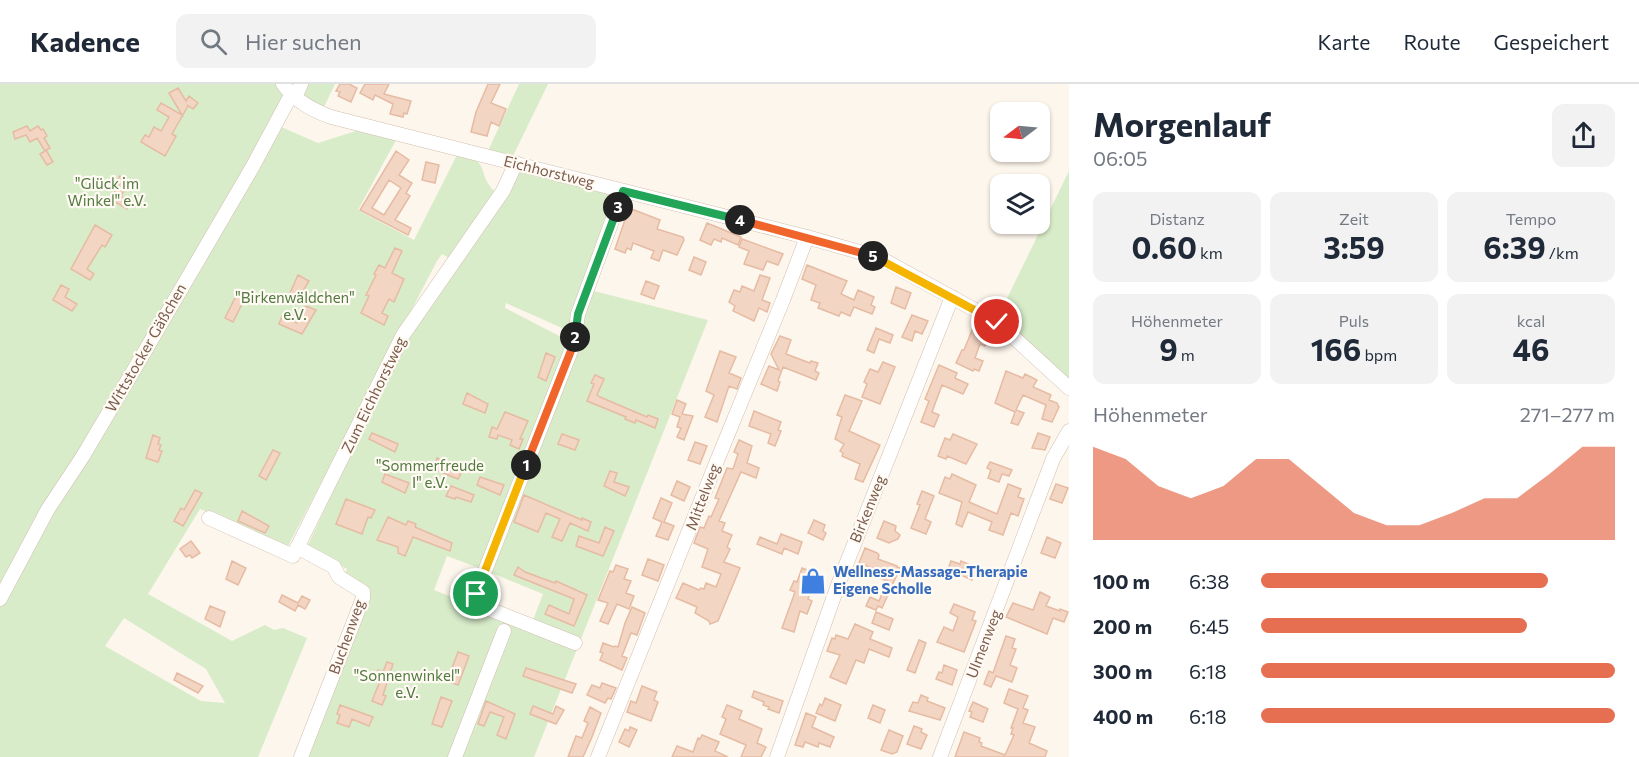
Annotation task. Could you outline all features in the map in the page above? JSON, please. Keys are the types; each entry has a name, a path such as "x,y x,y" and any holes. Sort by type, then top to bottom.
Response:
{"street":[{"name":"Wittstocker Gäßchen","path":"0,599 48,509 83,456 253,166 287,90 298,91 301,84"},
{"name":"Eichhorstweg","path":"287,90 313,111 331,117 807,237 879,258 997,322 1069,388"},
{"name":"Zum Eichhorstweg","path":"297,547 403,335 503,191 516,163"},
{"path":"575,644 479,605 471,597 574,343 578,314 623,191"},
{"name":"Mittelweg","path":"598,757 807,237"},
{"name":"Birkenweg","path":"777,757 838,585 952,297"},
{"name":"Ulmenweg","path":"940,757 1053,459 1069,431"},
{"path":"209,518 293,556 297,547"},
{"name":"Buchenweg","path":"297,547 334,567 339,577 363,592 363,598 301,757"},
{"path":"455,757 504,631"}],"green space":[{"name":"\"Glück im Winkel\" e.V.","path":"0,84 279,84 286,95 0,591"},
{"path":"291,84 335,84 323,109 297,93"},
{"path":"519,84 548,84 512,158 487,153"},
{"name":"\"Birkenwäldchen\" e.V.","path":"279,126 318,143 356,131 396,140 358,210 414,240 458,153 469,156 480,164 486,180 496,193 458,244 451,259 442,254 437,261 287,548 200,509 148,594 232,641 265,625 274,630 283,628 307,638 258,757 0,757 0,604","holes":["124,618 206,669 225,703 201,701 105,646"]},
{"path":"519,171 613,191 617,198 570,325 562,328 506,303 505,308 571,342 590,290 708,320 534,757 304,757 370,591 344,576 347,569 307,547 402,345 420,316 485,229","holes":["570,343 487,571 543,594 530,628 434,590 447,556 479,568"]},
{"path":"1069,171 1069,379 998,317 1038,234 1050,234 1050,210"}],"building":[{"path":"340,84 349,84 357,88 351,102 338,96 340,92 336,91"},
{"path":"365,84 389,84 384,94 411,101 407,114 404,113 403,117 390,114 393,104 375,95 373,100 360,93"},
{"path":"488,84 500,84 491,103 506,109 499,126 491,122 487,136 471,132 476,112"},
{"path":"178,88 186,101 189,96 198,103 193,109 187,105 188,106 172,134 176,136 165,156 141,142 145,135 149,137 154,127 161,131 169,117 157,110 161,103 182,115 169,93"},
{"path":"27,126 30,131 38,126 41,130 43,129 47,136 44,138 50,148 46,150 53,162 47,165 40,154 45,151 37,138 30,142 26,135 15,139 13,132"},
{"path":"396,151 409,160 399,175 412,183 406,193 410,196 395,220 411,228 408,235 360,210","holes":["389,180 401,188 384,215 372,208"]},
{"path":"426,162 439,165 435,183 422,180"},
{"path":"120,176 129,182 121,196 130,202 127,209 110,199 119,184 116,182"},
{"path":"629,208 660,220 657,229 683,237 684,240 677,255 663,250 659,261 651,258 654,251 633,243 631,250 627,248 625,253 615,249"},
{"path":"707,223 741,237 738,245 722,238 721,242 714,239 711,245 700,240"},
{"path":"95,225 112,235 105,247 102,245 87,269 94,274 90,280 71,269"},
{"path":"742,239 783,254 778,265 767,261 763,270 744,264 749,251 739,247"},
{"path":"395,248 402,251 392,273 404,279 394,302 389,299 382,313 388,316 384,325 361,313 369,296 366,295 376,275 374,274 379,265 385,268"},
{"path":"694,257 706,262 701,275 689,270"},
{"path":"807,265 847,281 841,294 854,300 858,290 874,297 871,305 875,307 872,314 854,307 850,316 841,312 839,316 818,308 820,303 811,300 816,285 802,279"},
{"path":"298,275 309,281 295,304 287,300"},
{"path":"760,275 770,278 762,300 770,303 767,312 759,308 754,321 733,311 735,306 729,302 734,290 740,292 742,286 754,291"},
{"path":"646,281 659,286 654,299 641,294"},
{"path":"61,285 69,289 65,297 77,304 72,311 53,300"},
{"path":"896,287 911,293 905,309 891,303"},
{"path":"238,292 246,296 233,322 225,318"},
{"path":"306,306 316,310 302,334 279,324 282,316 297,323"},
{"path":"912,315 928,321 922,334 915,331 912,341 902,337"},
{"path":"876,328 893,335 890,343 879,339 874,353 867,350"},
{"path":"973,328 990,334 985,346 980,344 975,358 983,361 979,371 974,369 973,371 956,363"},
{"path":"780,336 791,340 786,354 810,363 811,361 818,363 815,371 819,373 816,380 783,367 777,391 761,384 769,366 779,370 771,354"},
{"path":"720,351 736,357 729,373 741,378 737,389 729,386 717,422 705,417 714,395 706,391"},
{"path":"546,353 555,357 546,381 538,377"},
{"path":"883,362 895,367 880,404 862,397 867,384 864,382 870,369 878,372"},
{"path":"939,365 957,373 955,378 968,384 963,394 942,385 932,412 939,415 934,427 921,422 929,401 925,399"},
{"path":"1006,371 1023,378 1025,374 1037,380 1033,387 1051,395 1049,400 1057,403 1059,407 1052,422 1042,419 1046,405 1023,395 1016,410 1024,413 1018,425 1011,423 1015,412 995,403"},
{"path":"595,375 604,379 597,395 647,417 648,415 658,419 655,428 636,420 635,423 587,401"},
{"path":"467,393 488,404 485,413 463,404"},
{"path":"845,395 862,401 849,431 880,445 863,482 855,479 860,464 842,456 843,453 840,451 844,444 835,439 842,417 837,415"},
{"path":"677,400 686,404 682,414 693,416 684,440 677,437 681,428 677,427 680,417 672,414"},
{"path":"754,411 781,422 778,430 781,431 775,446 768,443 771,434 749,426"},
{"path":"505,412 528,421 520,439 523,439 519,449 510,445 512,440 498,435 497,439 489,437 492,427 497,429"},
{"path":"372,433 398,444 395,452 369,439"},
{"path":"1038,433 1050,437 1045,450 1032,448"},
{"path":"562,434 579,440 575,450 558,444"},
{"path":"953,434 977,444 966,464 947,456 946,459 938,456 945,438 950,440"},
{"path":"153,435 160,438 158,444 161,445 159,450 162,451 158,462 146,458"},
{"path":"739,440 752,446 747,463 759,468 756,478 741,472 719,521 725,523 722,531 732,535 727,547 730,549 724,562 740,568 718,621 710,624 709,621 695,613 697,607 676,598 683,583 699,590 704,589 706,583 716,587 721,574 702,567 708,549 694,543 700,527 704,528 719,499 715,498 727,468 733,469 738,454 734,452"},
{"path":"695,442 707,446 700,464 688,460"},
{"path":"273,450 280,453 266,480 259,476"},
{"path":"437,458 462,471 458,479 433,469"},
{"path":"990,462 1012,470 1009,476 1002,474 999,482 988,478 991,470 987,468"},
{"path":"610,471 617,473 614,482 629,487 625,496 604,486"},
{"path":"385,474 409,483 405,493 382,482"},
{"path":"952,474 976,485 969,502 997,514 1008,484 1021,489 1018,497 1024,499 1018,516 1011,513 1003,535 989,530 992,522 968,512 962,527 956,524 962,502 939,493 945,477 950,479"},
{"path":"480,477 504,485 500,495 477,485"},
{"path":"677,481 690,487 684,501 671,495"},
{"path":"1056,484 1068,488 1062,503 1050,499"},
{"path":"451,486 474,495 471,502 446,496"},
{"path":"195,490 202,493 183,526 174,521 181,508 184,510"},
{"path":"922,491 934,496 925,519 931,522 926,534 911,528 920,505 917,504"},
{"path":"524,495 591,522 588,531 570,523 562,541 552,537 560,519 546,513 538,532 514,522"},
{"path":"661,498 672,503 664,522 674,526 668,540 656,536 662,522 653,518"},
{"path":"346,499 375,510 371,518 368,517 362,534 336,524"},
{"path":"242,511 269,526 265,533 238,521"},
{"path":"388,517 406,525 408,521 416,524 415,527 452,543 450,551 413,537 405,556 398,553 398,547 377,540"},
{"path":"814,520 825,525 823,531 826,533 823,540 808,533"},
{"path":"884,521 896,526 895,531 900,535 898,539 889,543 877,538"},
{"path":"605,527 614,531 603,556 576,546 579,536 599,543"},
{"path":"781,534 802,542 798,554 784,548 782,554 757,544 760,537 777,544"},
{"path":"1047,537 1061,543 1055,558 1041,553"},
{"path":"191,541 200,553 192,558 190,555 186,557 180,549"},
{"path":"865,548 877,553 878,559 900,568 882,608 878,606 876,610 866,606 870,597 879,601 887,581 880,578 882,572 859,563"},
{"path":"648,559 664,565 658,581 642,575"},
{"path":"232,561 246,568 238,585 226,579"},
{"path":"951,561 960,564 961,561 973,566 971,569 976,571 972,580 948,569"},
{"path":"616,565 628,569 624,579 631,581 626,593 634,596 629,609 617,604 608,624 600,621 608,603 598,600 610,571 613,572"},
{"path":"518,567 525,572 555,583 556,581 587,595 574,626 545,614 549,605 569,614 574,599 514,575"},
{"path":"802,568 817,574 808,599 812,601 807,614 800,611 794,632 782,628 795,592 790,590 794,581 797,582"},
{"path":"1040,592 1050,597 1046,606 1068,612 1064,622 1053,618 1047,634 1006,617 1013,603 1033,610"},
{"path":"282,595 298,603 302,596 310,600 305,609 298,605 295,611 279,602"},
{"path":"954,604 975,612 972,620 976,621 964,652 937,642 944,627 953,631 958,617 950,613"},
{"path":"210,606 225,612 220,627 205,619"},
{"path":"632,607 645,613 637,635 631,633 622,656 627,658 622,670 600,660 603,653 600,652 603,643 618,647"},
{"path":"876,612 893,619 889,630 872,623"},
{"path":"855,624 873,632 870,639 892,648 889,657 869,649 864,663 856,660 846,684 830,677 840,655 827,651 832,638 835,639 836,635 848,639"},
{"path":"1006,636 1015,639 1012,648 1016,649 1010,665 1017,668 1012,682 996,676 991,687 984,684 989,671 993,673"},
{"path":"919,640 926,643 915,673 907,670"},
{"path":"458,652 469,656 458,685 447,681"},
{"path":"387,662 393,664 382,705 372,701 380,681 375,679 378,670 383,672"},
{"path":"944,665 957,670 952,685 936,679 939,672 942,673"},
{"path":"526,668 576,684 572,693 523,676"},
{"path":"177,673 203,686 198,693 174,680"},
{"path":"602,683 616,688 611,699 608,698 605,703 587,695 592,685 600,688"},
{"path":"642,686 657,692 654,700 658,702 651,721 627,712 631,701 636,703"},
{"path":"1009,689 1028,696 1023,708 1028,710 1023,723 1035,727 1029,743 1047,751 1045,757 955,757 964,732 980,738 981,746 1005,755 1014,735 1011,734 1013,728 1011,728 1018,709 1004,703"},
{"path":"754,691 783,701 779,713 768,709 769,707 763,705 764,702 752,697"},
{"path":"921,695 928,698 927,701 945,708 940,720 909,711 913,702 918,703"},
{"path":"441,697 452,701 442,727 432,724"},
{"path":"825,698 841,705 835,721 816,713"},
{"path":"486,701 515,714 506,739 497,735 504,717 490,712 484,726 478,724"},
{"path":"973,702 988,709 983,722 970,717 972,712 969,711"},
{"path":"340,705 373,717 369,726 352,719 349,727 337,723"},
{"path":"727,705 742,711 739,719 762,729 757,743 766,747 761,757 741,757 746,745 720,734 726,719 722,717"},
{"path":"873,705 885,710 880,723 868,718"},
{"path":"533,706 553,714 556,706 564,710 556,724 530,714"},
{"path":"590,707 601,713 592,737 583,757 568,757 576,736 582,738 588,723 584,721"},
{"path":"806,713 816,717 812,727 834,737 830,747 819,743 818,747 805,742 803,747 795,745"},
{"path":"914,726 922,729 921,732 927,735 921,749 907,744"},
{"path":"630,727 637,730 629,747 619,742 625,729 629,731"},
{"path":"889,730 903,736 897,752 892,754 881,750"},
{"path":"702,735 719,742 715,751 728,757 672,757 677,746 693,752 698,738 700,739"}],"place":[{"name":"Wellness-Massage-Therapie Eigene Scholle","path":"813,581"}],"route":[{"path":"476,594 574,343 578,314 623,191 807,237 879,258 997,322"}],"park label":[{"name":"\"Sommerfreude I\" e.V.","path":"430,474"},
{"name":"\"Sonnenwinkel\" e.V.","path":"407,684"}]}
